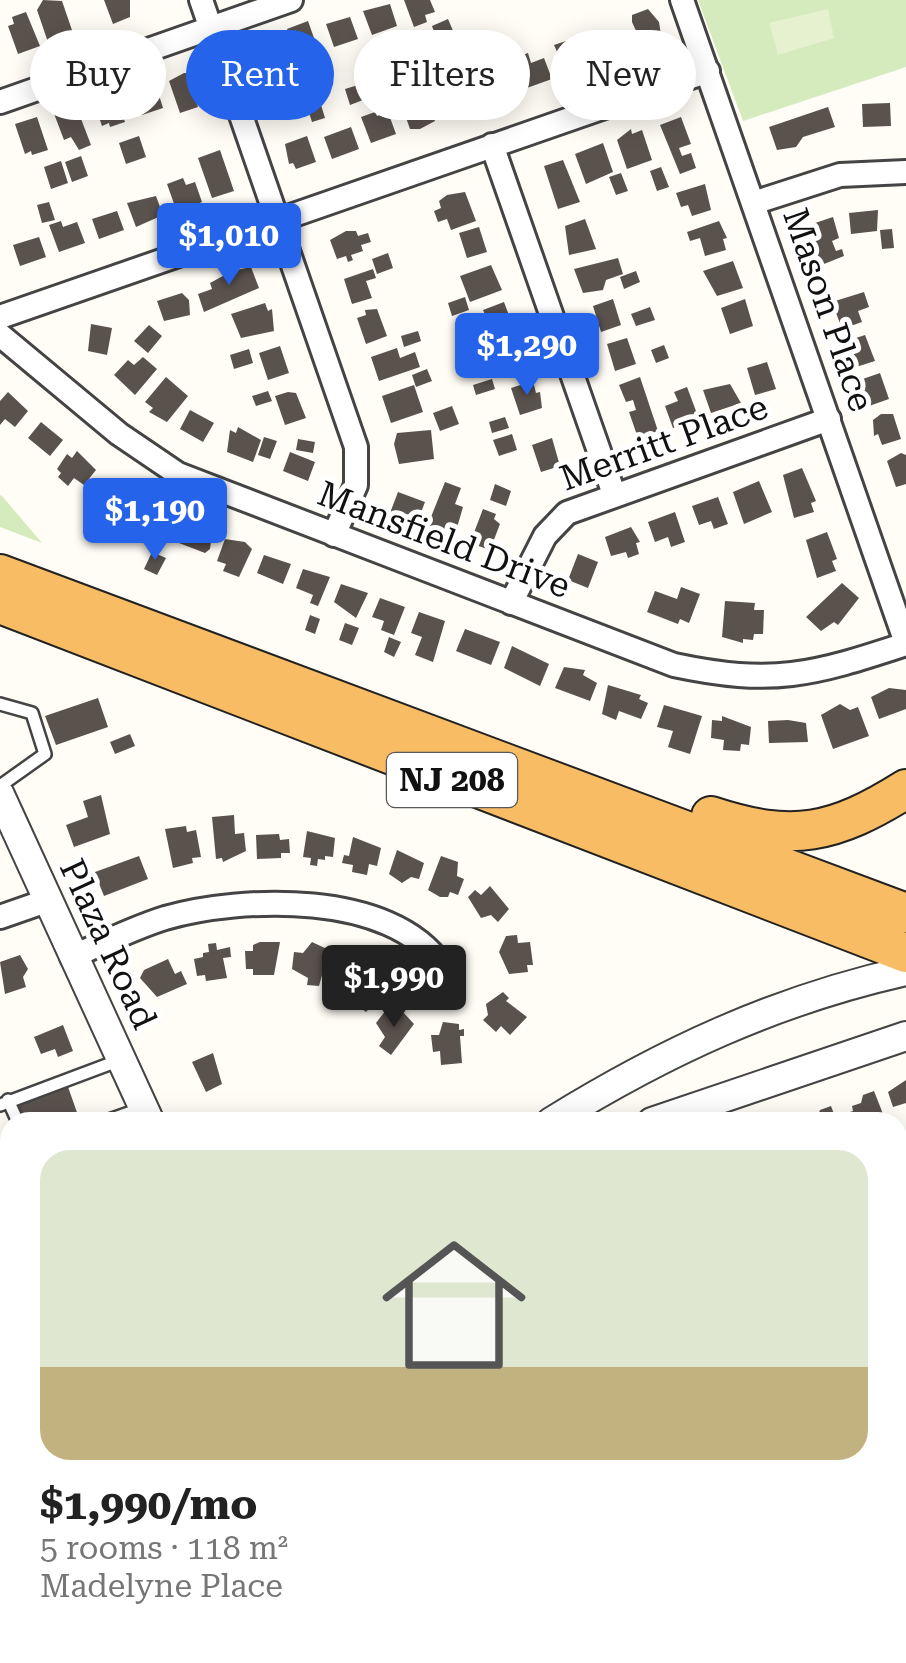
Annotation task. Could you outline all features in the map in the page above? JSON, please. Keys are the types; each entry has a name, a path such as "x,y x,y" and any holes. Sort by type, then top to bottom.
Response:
{"highway":[{"path":"0,573 371,692 753,828 801,833 826,830 868,812 906,789"},
{"name":"NJ 208","path":"0,573 906,913"},
{"name":"NJ 208","path":"0,604 906,953"}],"street":[{"path":"201,0 356,447 356,485 334,535"},
{"path":"0,102 291,0"},
{"name":"Mason Place","path":"682,0 906,644"},
{"path":"0,317 708,71"},
{"path":"492,144 614,494"},
{"path":"754,203 840,176 906,172"},
{"name":"Mansfield Drive","path":"0,335 119,434 178,474 674,665 728,677 796,677 906,644"},
{"name":"Merritt Place","path":"511,603 555,523 582,505 830,420"},
{"name":"Plaza Road","path":"0,795 145,1112"},
{"path":"0,917 46,901"},
{"path":"72,957 166,918 269,904 336,910 400,927 430,949 441,965"},
{"path":"568,1112 685,1045 776,1007 906,971"},
{"path":"682,1112 906,1036"}],"lane":[{"path":"0,704 32,713 45,754 0,786"},
{"path":"4,1102 120,1060"}],"green space":[{"path":"698,0 906,0 906,67 743,121"},
{"path":"828,9 834,38 778,55 769,23"},
{"path":"2,496 42,543 0,527"}],"building":[{"path":"43,0 62,1 72,30 44,30 37,10"},
{"path":"104,0 130,0 130,17 113,24"},
{"path":"404,0 430,0 435,12 425,15 427,22 414,27"},
{"path":"390,4 397,26 370,30 363,11"},
{"path":"648,9 660,30 636,30 632,15"},
{"path":"26,12 33,30 30,30 30,50 18,54 8,26 14,24 12,17"},
{"path":"350,17 354,40 334,47 334,30 328,30 326,24"},
{"path":"448,19 453,30 433,30 432,26"},
{"path":"308,21 311,30 287,30"},
{"path":"544,58 550,80 530,87 530,60 531,63"},
{"path":"186,73 186,111 180,113 169,81"},
{"path":"354,86 354,103 350,105 345,89"},
{"path":"890,103 891,126 863,127 862,104"},
{"path":"828,107 835,127 803,137 796,147 777,150 769,127"},
{"path":"38,120 48,150 25,154 15,124"},
{"path":"56,120 81,120 91,145 79,150 71,137 64,140"},
{"path":"100,120 125,122 110,127 109,123 102,126"},
{"path":"362,120 391,120 396,134 371,143"},
{"path":"407,120 435,121 420,129 410,129"},
{"path":"682,120 691,144 679,148 682,156 691,153 696,168 680,174 660,125"},
{"path":"351,127 359,149 332,159 324,137"},
{"path":"631,129 632,134 642,130 652,160 627,169 617,140"},
{"path":"139,136 146,157 126,164 119,143"},
{"path":"307,136 316,162 296,169 293,163 289,164 285,144"},
{"path":"603,143 613,172 586,184 575,154"},
{"path":"220,150 234,191 212,198 198,158"},
{"path":"81,156 88,176 72,182 65,162"},
{"path":"563,160 580,202 558,209 544,166"},
{"path":"61,161 68,183 51,189 44,167"},
{"path":"661,167 669,187 657,191 650,171"},
{"path":"621,173 628,191 616,195 609,177"},
{"path":"183,178 186,185 195,182 202,202 177,212 167,184"},
{"path":"705,184 711,210 692,216 688,205 681,207 676,193"},
{"path":"465,192 476,221 451,230 447,219 438,222 434,211 441,208 439,201 447,195"},
{"path":"156,196 163,215 136,227 127,203"},
{"path":"49,202 55,220 42,223 37,205"},
{"path":"878,210 877,231 851,234 849,213"},
{"path":"117,211 124,230 99,239 92,219"},
{"path":"833,217 839,238 832,241 836,251 842,249 844,256 819,266 806,226"},
{"path":"585,219 596,249 569,255 565,226"},
{"path":"61,221 63,227 77,222 85,243 59,252 49,225"},
{"path":"719,221 727,238 723,239 726,250 705,256 700,238 690,241 687,232"},
{"path":"479,227 487,252 467,258 459,233"},
{"path":"892,229 894,248 882,249 880,230"},
{"path":"346,231 356,231 358,236 368,233 371,242 361,245 363,251 351,255 353,260 348,262 346,256 337,259 330,240"},
{"path":"39,237 46,257 20,266 13,245"},
{"path":"388,253 393,268 377,274 372,259"},
{"path":"618,258 623,274 606,280 603,290 583,293 574,269"},
{"path":"733,261 743,288 717,296 703,271"},
{"path":"491,265 502,290 470,302 460,276"},
{"path":"251,267 259,288 204,312 198,294 212,289 210,283 232,271"},
{"path":"373,269 376,278 366,281 372,298 352,304 344,279"},
{"path":"636,271 640,282 624,289 620,277"},
{"path":"864,292 869,307 858,311 862,322 842,329 832,302"},
{"path":"182,293 189,300 190,315 164,321 157,301"},
{"path":"465,297 469,310 452,316 448,303"},
{"path":"613,299 621,325 601,332 593,306"},
{"path":"745,299 753,326 730,334 721,308"},
{"path":"504,302 515,332 486,338 480,321 487,319 483,310"},
{"path":"265,303 268,311 272,309 274,331 241,338 231,314"},
{"path":"650,307 655,320 636,326 631,314"},
{"path":"377,309 387,336 366,344 357,318 366,315 365,310"},
{"path":"91,324 112,328 107,355 88,351"},
{"path":"149,325 162,336 148,353 134,341"},
{"path":"418,331 421,341 404,347 401,336"},
{"path":"865,335 875,361 853,368 844,342"},
{"path":"478,338 482,349 465,355 461,344"},
{"path":"627,338 636,364 615,371 607,344"},
{"path":"519,342 529,369 514,378 512,374 502,376 494,356"},
{"path":"664,345 669,358 656,363 651,350"},
{"path":"280,346 289,373 268,380 259,353"},
{"path":"397,348 400,358 415,352 420,367 379,381 371,357"},
{"path":"249,349 253,363 234,369 230,355"},
{"path":"143,357 157,369 135,395 114,375 128,360 134,365"},
{"path":"767,362 776,389 755,395 747,368"},
{"path":"427,369 432,381 416,387 412,375"},
{"path":"880,373 889,399 869,406 857,381"},
{"path":"166,377 188,396 167,422 149,412 153,408 145,402"},
{"path":"640,377 658,431 638,438 629,412 636,410 633,400 626,402 619,385"},
{"path":"492,379 495,389 476,395 473,385"},
{"path":"533,381 536,393 540,392 542,408 520,415 511,388"},
{"path":"730,384 741,403 711,413 703,390"},
{"path":"414,385 423,412 391,423 382,396"},
{"path":"687,387 699,419 673,428 665,406 678,401 674,392"},
{"path":"268,391 272,401 256,406 252,396"},
{"path":"8,392 28,411 15,427 5,419 0,425 0,401"},
{"path":"296,393 306,418 285,425 275,396"},
{"path":"452,406 459,424 440,431 433,413"},
{"path":"190,410 214,423 203,442 180,429"},
{"path":"881,414 893,414 901,439 882,445 878,434 874,436 873,420"},
{"path":"505,417 509,428 492,433 489,422"},
{"path":"41,422 63,440 50,456 28,438"},
{"path":"238,427 261,440 253,462 227,452 230,430 236,433"},
{"path":"431,430 434,459 399,464 394,444 397,433"},
{"path":"512,434 517,450 499,456 493,440"},
{"path":"264,437 277,441 270,459 258,455"},
{"path":"552,438 560,466 541,472 532,445"},
{"path":"298,439 315,442 313,453 296,450"},
{"path":"77,451 96,470 84,485 74,478 68,486 58,477 61,473 57,469 67,454 72,458"},
{"path":"290,452 315,462 308,481 283,471"},
{"path":"901,453 906,455 906,484 896,487 887,461"},
{"path":"802,468 816,501 811,503 814,512 794,518 783,475"},
{"path":"759,481 772,512 744,524 733,492"},
{"path":"445,482 461,488 455,504 463,507 454,538 427,527"},
{"path":"114,483 137,500 124,518 109,507 104,516 92,507 102,487 108,492"},
{"path":"495,484 511,491 506,506 490,500"},
{"path":"398,492 425,502 417,523 390,513"},
{"path":"718,497 728,524 714,529 711,521 699,525 692,506"},
{"path":"147,507 172,519 162,538 151,533 143,541 132,535"},
{"path":"483,509 496,514 494,519 500,524 490,550 470,543"},
{"path":"675,512 685,542 671,547 668,537 655,542 648,522"},
{"path":"185,525 212,534 210,549 205,553 179,543"},
{"path":"631,527 640,542 636,543 639,554 628,558 626,552 611,556 605,537"},
{"path":"827,532 837,559 832,561 836,571 817,578 806,540"},
{"path":"225,539 245,542 252,549 239,577 223,571 226,564 217,561"},
{"path":"152,552 166,558 157,575 144,569"},
{"path":"578,554 598,562 588,588 568,580"},
{"path":"264,555 291,564 283,584 257,573"},
{"path":"303,569 330,577 318,606 310,603 313,595 296,588"},
{"path":"842,583 859,598 838,625 834,622 821,631 806,617"},
{"path":"341,584 368,593 356,618 334,602"},
{"path":"681,587 700,594 689,623 680,619 678,624 647,612 655,591 677,599"},
{"path":"380,598 405,607 394,635 381,630 384,621 372,617"},
{"path":"725,601 755,603 754,610 764,610 763,634 754,634 753,640 743,639 743,643 722,637"},
{"path":"419,612 445,621 433,662 415,655 422,637 411,633"},
{"path":"310,615 320,619 315,634 305,630"},
{"path":"345,623 359,628 352,645 339,640"},
{"path":"465,629 500,642 491,665 456,651"},
{"path":"389,637 401,642 394,657 384,652"},
{"path":"512,646 549,664 540,686 504,668"},
{"path":"564,667 585,670 583,675 597,683 590,701 555,688"},
{"path":"608,685 641,695 639,699 648,703 641,719 619,711 616,720 602,714"},
{"path":"889,688 906,690 906,709 879,719 871,697"},
{"path":"98,698 108,727 56,745 45,716"},
{"path":"840,704 850,710 858,707 869,736 833,749 821,715"},
{"path":"664,705 702,716 690,754 668,747 673,731 657,727"},
{"path":"722,716 751,727 749,745 741,744 740,751 723,750 724,740 711,738 712,720 722,721"},
{"path":"768,721 806,723 808,742 769,743"},
{"path":"130,734 135,746 115,754 110,742"},
{"path":"101,795 110,834 74,847 66,825 88,817 83,801"},
{"path":"234,815 235,834 244,833 246,851 223,862 222,858 216,859 212,817"},
{"path":"186,826 187,832 196,830 201,857 173,868 165,829"},
{"path":"307,831 335,838 333,857 325,856 325,860 318,859 317,866 310,865 311,858 303,857"},
{"path":"279,834 280,840 289,839 290,853 281,853 281,858 257,859 256,835"},
{"path":"353,837 381,848 377,866 369,864 367,875 352,872 353,865 342,863 344,855 349,856"},
{"path":"397,850 424,863 419,879 411,877 402,883 389,874"},
{"path":"139,856 148,879 104,896 98,881 94,882 95,872"},
{"path":"441,856 458,862 457,876 464,879 458,895 450,892 448,897 440,897 428,890"},
{"path":"490,886 509,909 498,922 491,915 481,918 468,897 475,890 481,895"},
{"path":"517,935 518,943 530,942 533,965 527,965 528,972 509,974 499,952 506,936"},
{"path":"280,942 274,975 253,975 253,969 246,969 245,951 253,951 253,945"},
{"path":"312,942 329,950 319,986 307,985 308,978 292,969 294,952 303,953"},
{"path":"216,943 217,950 230,947 231,957 223,958 227,978 206,981 205,975 197,976 194,959 209,952 208,944"},
{"path":"20,955 28,969 23,977 26,987 5,994 0,962"},
{"path":"168,959 175,974 181,971 187,984 157,997 140,978 144,970"},
{"path":"344,963 355,973 369,971 375,977 371,981 384,993 366,1012 338,991 343,986 332,976"},
{"path":"503,992 509,998 506,1001 527,1017 510,1035 501,1026 496,1032 483,1020 488,1015 486,1004"},
{"path":"386,1010 392,1015 402,1011 414,1024 391,1055 379,1046 385,1037 376,1023"},
{"path":"443,1022 459,1024 459,1030 464,1029 464,1036 460,1036 462,1063 441,1065 440,1051 433,1052 431,1035 439,1035"},
{"path":"63,1025 73,1051 58,1057 55,1049 41,1054 34,1037"},
{"path":"213,1053 222,1084 206,1092 192,1062"},
{"path":"906,1080 906,1103 893,1107 888,1092"},
{"path":"67,1084 77,1112 21,1112 17,1101"},
{"path":"874,1091 882,1112 850,1112 852,1106 861,1103 863,1095"}]}
